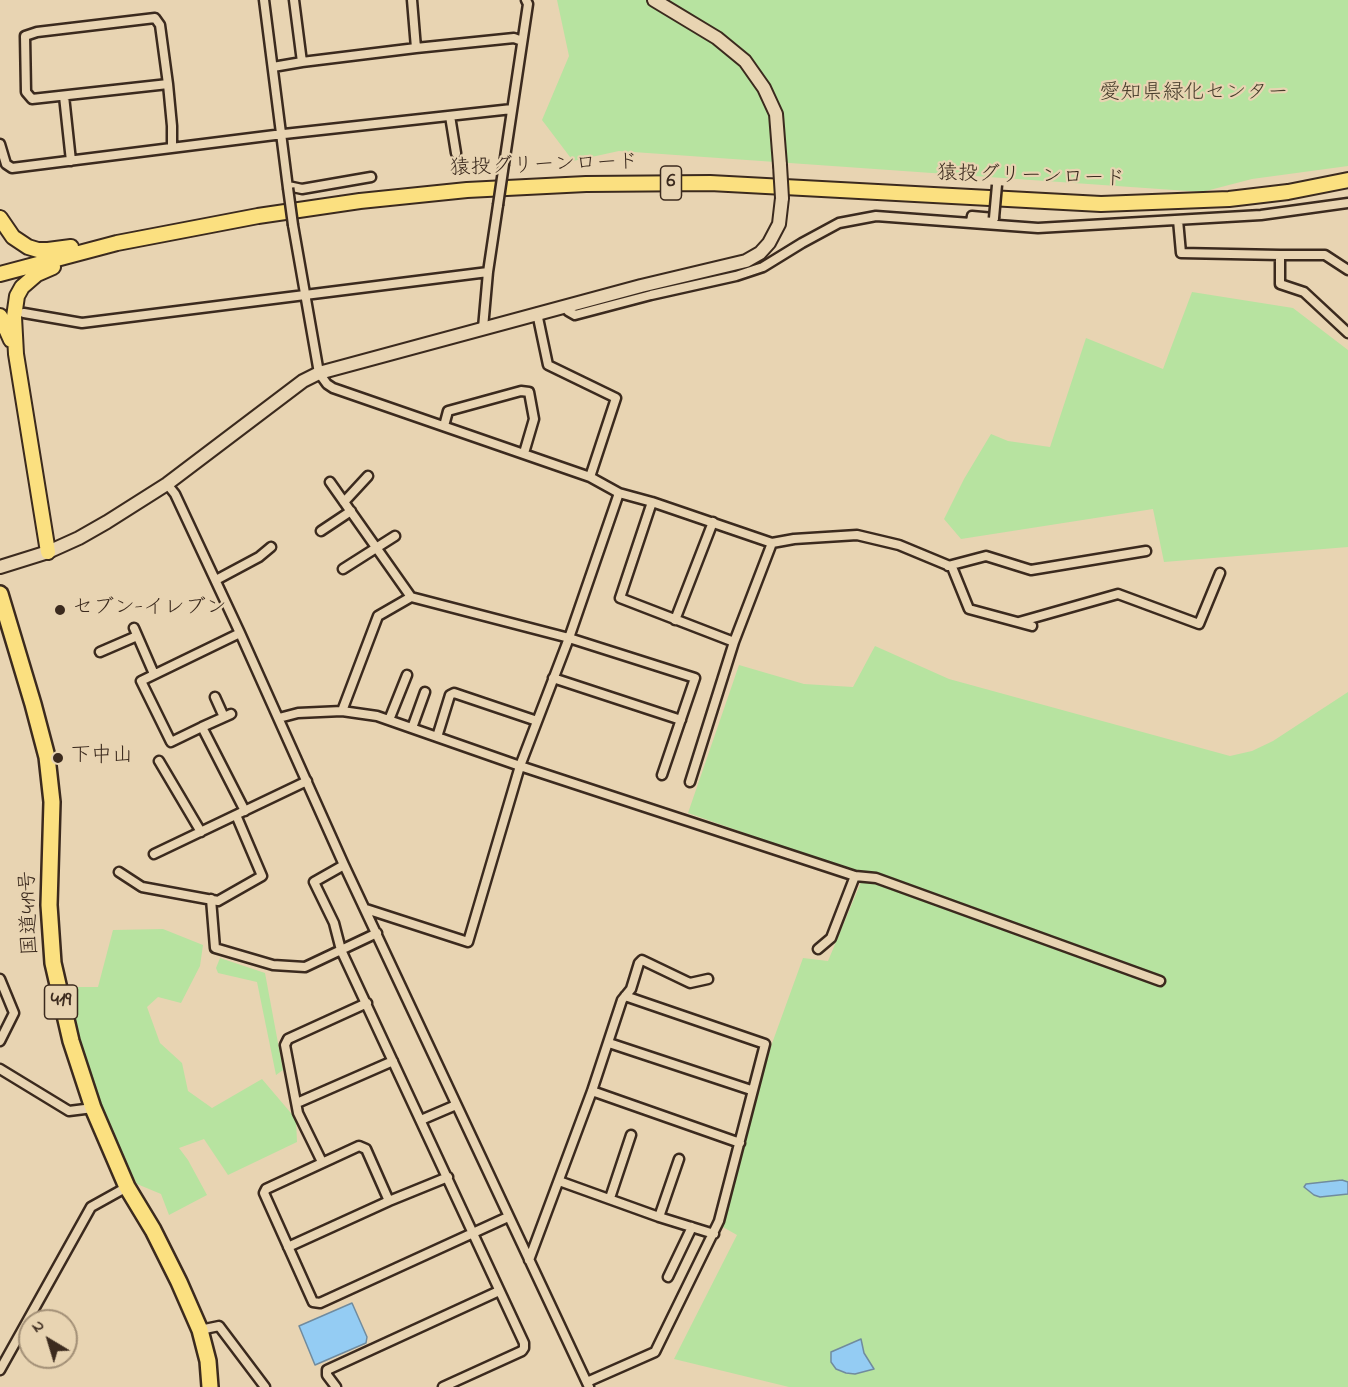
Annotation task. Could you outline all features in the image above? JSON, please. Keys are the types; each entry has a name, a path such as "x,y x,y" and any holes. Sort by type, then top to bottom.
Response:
{"highway":[{"name":"国道419号","path":"0,594 5,627 33,704 47,758 52,802 49,906 53,963 71,1041 93,1108 127,1187 153,1230 200,1330 208,1361 210,1387"}],"main road":[{"name":"猿投グリーンロード","path":"0,274 117,243 210,224 360,201 526,186 710,183 1101,204 1229,199 1288,192 1348,180"},
{"path":"0,218 13,237 28,247 38,250 58,249 185,226 210,224"},
{"path":"48,552 16,354 15,305 17,296 29,279 47,269 170,232"},
{"path":"0,316 16,354"}],"street":[{"path":"264,0 280,134 304,296 319,372 327,384 590,477 619,493 772,543 814,537 857,536 899,545 952,567 969,609 1032,626"},
{"path":"294,0 302,63"},
{"path":"412,0 416,48"},
{"path":"483,328 488,272 528,4 526,0"},
{"path":"0,567 48,552 88,532 167,484 303,381 319,372 537,313 746,261 760,253 769,243 779,224 782,198 776,114 765,88 745,61 717,38 654,0"},
{"path":"168,84 32,99 26,92 25,36 37,32 155,18 160,25 168,84 172,148"},
{"path":"273,67 416,48 514,38 522,41"},
{"path":"64,96 71,161"},
{"path":"0,144 6,164 12,168 280,134 512,109"},
{"path":"450,116 456,153"},
{"path":"288,187 302,189 371,177"},
{"path":"971,222 972,216 994,218 997,185"},
{"path":"567,306 568,311 575,315 736,276 763,267 839,224 876,216 1038,228 1261,216 1348,203"},
{"path":"1178,220 1181,253 1325,255 1348,270"},
{"path":"1280,255 1280,284 1304,292 1348,333"},
{"path":"24,313 82,323 488,272"},
{"path":"537,313 548,365 616,398 590,477"},
{"path":"444,426 448,411 521,391 529,392 534,419 524,453"},
{"path":"344,502 368,476"},
{"path":"330,482 411,597 569,638 695,678 662,775"},
{"path":"167,484 175,494 216,580 344,865 588,1385 655,1352 719,1221 740,1143 751,1090 765,1044 625,996"},
{"path":"366,909 468,942 520,766 569,638 619,493"},
{"path":"652,502 620,598 734,642"},
{"path":"321,531 351,511"},
{"path":"675,620 713,522"},
{"path":"343,569 395,536"},
{"path":"690,782 734,642 772,543"},
{"path":"216,580 258,557 271,547"},
{"path":"948,566 986,556 1032,570 1146,551"},
{"path":"1019,622 1118,594 1199,624 1220,573"},
{"path":"342,711 378,616 411,597"},
{"path":"100,652 135,632 154,674"},
{"path":"215,697 228,716 171,742 141,681 240,633"},
{"path":"389,720 407,675"},
{"path":"553,678 681,720"},
{"path":"412,728 425,692"},
{"path":"437,737 450,695 454,693 537,721"},
{"path":"279,718 298,713 342,711 377,716 520,766 855,876 876,878 1160,981"},
{"path":"119,872 142,887 218,901 262,876 240,813 202,727"},
{"path":"159,760 201,832"},
{"path":"154,854 307,781"},
{"path":"344,865 314,882 334,923 341,950 524,1343 524,1348 443,1387"},
{"path":"818,949 831,938 855,876"},
{"path":"211,899 215,948 273,965 306,967 377,933"},
{"path":"529,1260 639,963 642,960 690,983 708,979"},
{"path":"0,979 14,1013 0,1041"},
{"path":"322,1162 298,1113 285,1045 288,1039 367,1003"},
{"path":"609,1043 751,1090"},
{"path":"297,1103 393,1060"},
{"path":"0,1069 69,1111 93,1108"},
{"path":"592,1090 740,1143"},
{"path":"421,1120 456,1105"},
{"path":"610,1198 632,1135"},
{"path":"389,1201 366,1149 359,1146 266,1189 264,1193 313,1302 320,1303 508,1217"},
{"path":"659,1217 679,1159"},
{"path":"288,1247 389,1201 448,1178"},
{"path":"559,1180 659,1217 714,1234"},
{"path":"0,1370 91,1207 127,1187"},
{"path":"668,1277 692,1227"},
{"path":"336,1387 327,1375 327,1370 499,1291"},
{"path":"200,1330 219,1326 265,1387"},
{"path":"466,1376 471,1387"}],"green space":[{"name":"愛知県緑化センター","path":"557,0 1348,0 1348,166 1252,179 1202,192 619,151 573,161 542,120 569,56"},
{"path":"1192,292 1293,308 1348,350 1348,547 1164,562 1153,509 961,539 944,519 964,479 991,434 1008,441 1050,447 1086,338 1163,369"},
{"path":"875,646 949,679 1230,756 1252,751 1273,741 1348,692 1348,1387 789,1387 674,1359 737,1235 721,1226 770,1049 803,958 828,961 864,875 688,813 739,665 804,684 853,687"},
{"path":"163,929 203,945 200,966 181,1003 158,997 147,1007 160,1043 182,1063 188,1091 212,1108 262,1079 296,1119 297,1142 228,1175 204,1139 179,1148 207,1195 169,1215 161,1194 137,1184 115,1141 82,1055 69,987 98,987 113,930"},
{"path":"220,958 265,973 283,1070 276,1075 257,982 218,973 216,968"}],"water":[{"path":"1342,1180 1348,1182 1348,1194 1320,1197 1304,1187 1306,1184"},
{"path":"352,1303 367,1337 366,1343 315,1365 299,1326"},
{"path":"861,1339 864,1353 874,1369 855,1374 836,1369 831,1362 831,1352"}],"place":[{"name":"セブン-イレブン","path":"60,610"},
{"name":"下中山","path":"58,758"}]}
